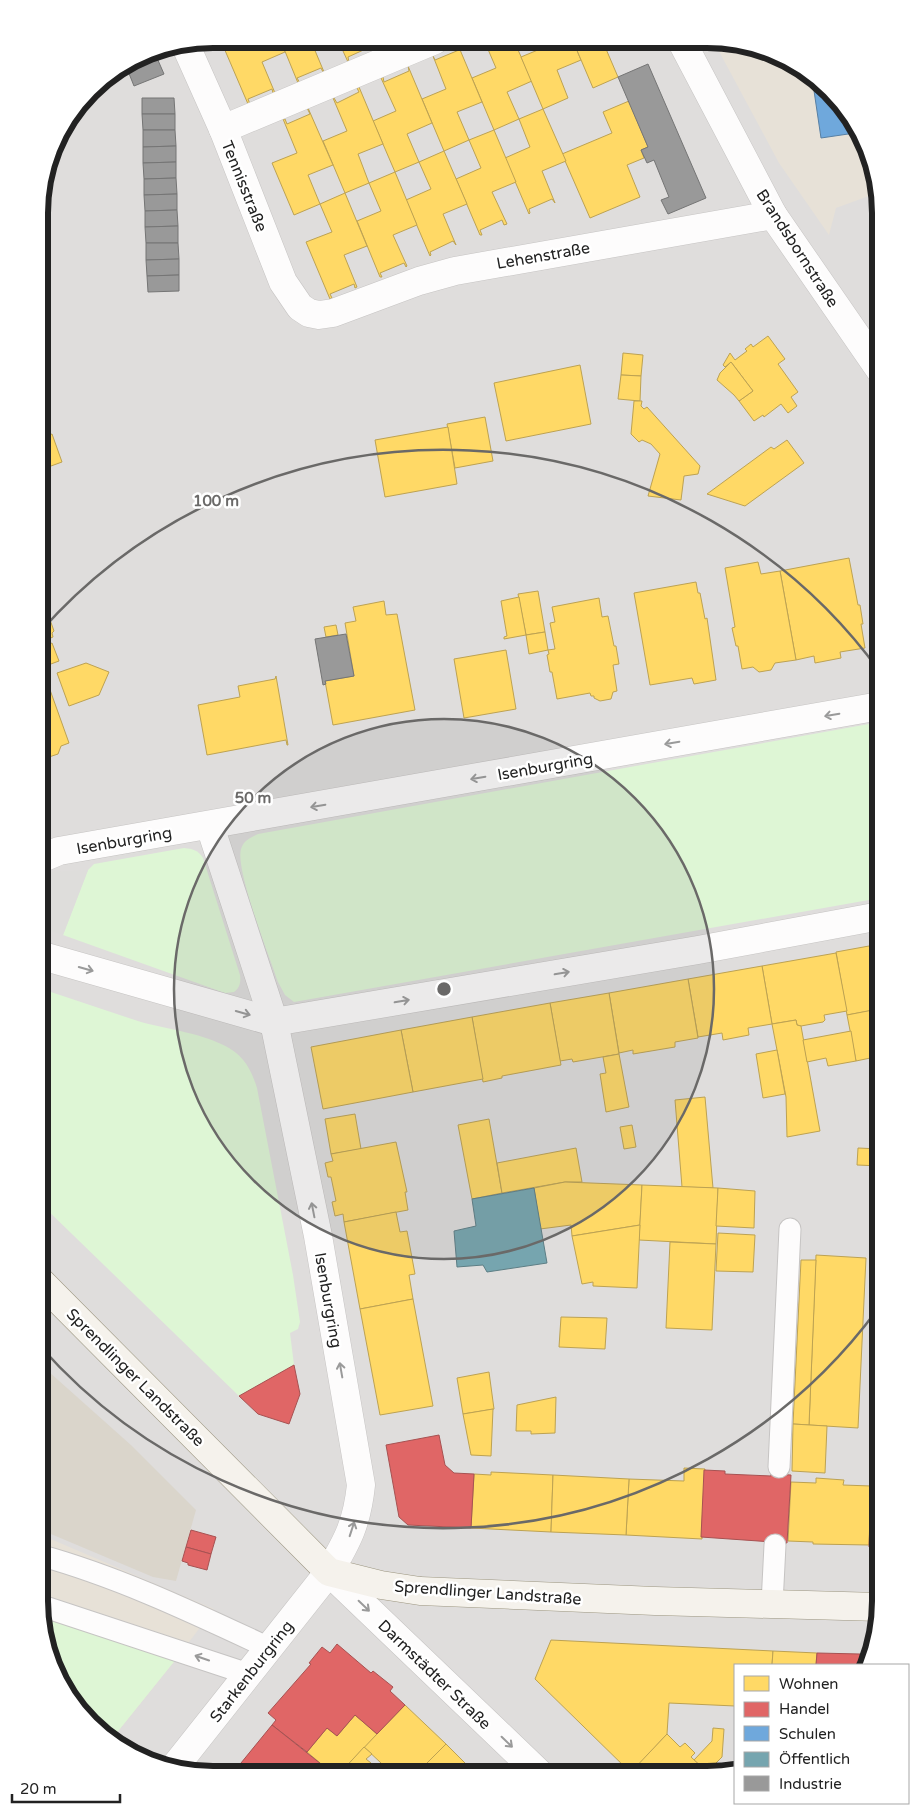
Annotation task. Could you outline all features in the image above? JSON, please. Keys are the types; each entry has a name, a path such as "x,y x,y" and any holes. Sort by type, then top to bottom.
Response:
{"main road":[{"name":"Sprendlinger Landstraße","path":"48,1289 329,1572 381,1585 420,1590 636,1600 871,1607"}],"street":[{"path":"223,129 416,48"},
{"name":"Brandsbornstraße","path":"685,48 773,215 872,358"},
{"name":"Tennisstraße","path":"188,50 223,129 283,282 300,308 309,313 319,315"},
{"name":"Lehenstraße","path":"319,315 333,313 419,281 455,271 773,215"},
{"name":"Isenburgring","path":"48,856 59,851 210,826 872,707"},
{"name":"Isenburgring","path":"210,826 274,1022 318,1236 362,1484 359,1508 349,1537 329,1572"},
{"path":"48,958 274,1022 698,950 871,918"},
{"name":"Starkenburgring","path":"178,1763 329,1572"},
{"name":"Darmstädter Straße","path":"329,1572 532,1766"}],"lane":[{"path":"779,1467 790,1230"},
{"path":"772,1604 775,1546"},
{"path":"48,1558 77,1566 170,1602 269,1648"},
{"path":"48,1608 248,1674"}],"shaded area":[{"path":"202,48 728,49 760,56 780,64 815,88 844,121 855,139 863,159 870,191 872,212 871,1612 868,1634 859,1664 734,1664 734,1764 707,1766 191,1765 170,1761 139,1750 104,1726 75,1693 64,1675 56,1655 48,1612 48,202 53,170 60,149 75,121 88,104 121,75 149,60 180,51"},
{"path":"717,48 760,56 780,64 815,88 831,104 855,139 863,159 870,195 836,208 829,235 779,163"},
{"path":"159,840 161,851 108,859 106,848"},
{"path":"88,870 63,935 48,930 48,872"},
{"path":"48,1371 132,1446 196,1510 176,1581 153,1577 48,1533"},
{"path":"48,1538 214,1609 115,1735 104,1726 75,1693 64,1675 56,1655 48,1612"}],"green space":[{"path":"872,724 872,900 294,1002 285,995 278,982 261,935 243,875 241,849 244,843 258,834"},
{"path":"184,848 195,850 203,858 240,975 240,984 234,992 225,993 63,935 88,870 94,864"},
{"path":"48,991 141,1022 186,1032 219,1043 235,1052 247,1065 253,1076 257,1088 293,1275 300,1322 298,1329 290,1333 294,1365 239,1396 48,1211"},
{"path":"49,1620 177,1658 115,1735 88,1710 64,1675 56,1655"}],"building: Wohnen":[{"path":"224,48 283,48 285,52 262,62 275,93 273,93 272,89 248,99 250,104 248,104"},
{"path":"284,48 314,48 324,72 321,68 297,78 300,83 298,83"},
{"path":"342,48 368,48 348,57 348,62"},
{"path":"458,48 482,102 457,112 469,140 444,151 422,99 446,89 433,56 435,60 459,50"},
{"path":"487,48 517,48 532,81 507,92 519,119 494,130 472,78 496,68"},
{"path":"543,48 576,48 581,60 557,70 568,98 543,109 521,57"},
{"path":"576,48 608,48 606,49 618,77 593,88"},
{"path":"408,66 432,123 407,134 419,162 395,172 373,121 396,111 381,78 383,77 384,82 409,71"},
{"path":"359,87 383,144 358,154 369,183 345,193 323,141 347,131 333,98 337,103 359,92 357,88"},
{"path":"629,101 648,147 641,150 644,158 627,165 640,197 590,218 562,154 612,133 603,112"},
{"path":"308,108 333,165 308,175 320,204 294,215 272,163 297,153 283,119 285,119 287,124 310,114"},
{"path":"543,109 566,161 542,171 555,203 552,199 529,209 529,214 505,158 530,147 519,119"},
{"path":"494,130 516,182 492,192 507,224 504,225 502,220 480,230 482,235 480,235 456,179 481,168 469,140"},
{"path":"444,151 467,204 443,214 456,245 453,241 430,252 430,256 406,200 431,189 419,162"},
{"path":"395,172 417,225 393,235 407,266 404,263 380,273 382,277 380,277 357,221 381,211 369,183"},
{"path":"345,193 367,246 344,255 357,287 355,288 354,284 330,294 332,298 330,299 306,242 332,232 320,204"},
{"path":"768,336 785,359 778,364 798,392 791,397 797,406 788,413 781,404 764,417 763,415 754,421 739,401 753,391 731,362 725,367 723,365 730,353 735,360 747,351 745,349 751,344 753,347"},
{"path":"623,353 643,355 641,376 621,375"},
{"path":"731,362 753,391 739,401 717,380 720,373"},
{"path":"580,365 591,424 506,441 494,383"},
{"path":"621,375 641,376 640,401 618,399"},
{"path":"634,401 642,401 641,406 644,409 647,407 700,466 698,474 684,476 681,500 648,496 660,454 651,444 642,440 639,442 631,434"},
{"path":"485,417 493,461 455,468 447,424"},
{"path":"448,427 457,484 385,497 375,440"},
{"path":"52,434 62,462 48,467 48,435"},
{"path":"787,440 804,463 745,506 707,494 771,447 774,449"},
{"path":"849,558 858,605 860,605 865,648 840,652 841,658 815,663 814,656 796,660 780,571"},
{"path":"758,562 761,574 780,571 796,660 775,663 771,670 759,672 753,667 742,669 738,646 736,646 732,628 735,627 725,568"},
{"path":"696,582 705,619 707,618 716,680 694,684 692,678 650,685 634,593"},
{"path":"538,591 545,632 526,635 518,594"},
{"path":"519,597 526,635 504,639 507,636 501,601"},
{"path":"599,598 602,617 608,616 614,646 616,646 619,664 613,665 617,691 613,692 611,699 600,701 591,696 590,693 557,699 547,655 549,654 548,650 555,649 550,623 555,622 552,607"},
{"path":"384,601 386,615 397,614 415,710 333,725 325,681 354,676 345,623 356,621 353,607"},
{"path":"48,614 54,631 52,633 53,637 48,639"},
{"path":"336,625 338,635 326,637 324,627"},
{"path":"545,632 548,650 529,654 526,635"},
{"path":"52,643 59,661 48,665 48,645"},
{"path":"506,650 516,709 464,718 454,659"},
{"path":"86,663 109,672 99,695 69,706 57,673"},
{"path":"276,676 288,745 286,740 207,755 198,705 240,697 238,686 275,679"},
{"path":"48,687 69,743 61,746 58,754 48,757"},
{"path":"871,946 871,1011 847,1015 836,952"},
{"path":"836,953 847,1011 824,1015 825,1020 823,1022 801,1026 797,1025 796,1020 772,1024 762,966"},
{"path":"762,966 772,1024 748,1028 749,1035 723,1040 722,1033 698,1037 688,979"},
{"path":"688,979 698,1038 675,1042 675,1047 633,1054 633,1050 619,1053 609,993"},
{"path":"609,993 619,1054 573,1062 572,1059 560,1061 550,1003"},
{"path":"550,1003 561,1065 502,1076 502,1078 483,1082 472,1017"},
{"path":"871,1010 871,1058 856,1061 847,1015"},
{"path":"472,1017 483,1079 413,1092 401,1030"},
{"path":"796,1020 797,1025 801,1026 820,1131 787,1137 786,1097 772,1024"},
{"path":"401,1030 413,1092 323,1109 311,1047"},
{"path":"851,1031 856,1061 828,1066 826,1058 807,1062 803,1040"},
{"path":"777,1050 785,1094 763,1098 756,1054"},
{"path":"619,1054 629,1107 606,1112 600,1074 606,1073 603,1057"},
{"path":"705,1097 713,1188 682,1187 675,1100"},
{"path":"355,1114 361,1149 331,1154 325,1119"},
{"path":"489,1119 502,1193 472,1199 458,1125"},
{"path":"632,1125 636,1147 624,1149 620,1127"},
{"path":"396,1142 407,1192 405,1192 408,1210 344,1222 343,1214 335,1216 332,1202 336,1201 331,1177 328,1177 325,1163 333,1161 331,1154"},
{"path":"576,1148 582,1182 565,1182 502,1193 497,1163"},
{"path":"858,1148 871,1149 871,1166 857,1165"},
{"path":"565,1182 642,1185 640,1225 572,1236 571,1225 540,1229 534,1188"},
{"path":"642,1185 718,1188 716,1244 639,1240"},
{"path":"718,1188 755,1191 754,1228 716,1226"},
{"path":"396,1212 400,1232 407,1231 415,1274 409,1275 413,1299 360,1309 344,1222"},
{"path":"640,1225 637,1288 593,1286 593,1282 582,1284 572,1236"},
{"path":"718,1233 755,1235 753,1272 716,1271"},
{"path":"670,1242 716,1244 712,1330 666,1328"},
{"path":"816,1255 866,1258 858,1428 809,1425"},
{"path":"801,1260 816,1260 809,1425 793,1424"},
{"path":"413,1299 433,1406 380,1415 360,1309"},
{"path":"561,1317 607,1318 605,1349 559,1347"},
{"path":"489,1372 494,1409 463,1414 457,1378"},
{"path":"556,1397 555,1433 531,1434 531,1431 516,1431 517,1405"},
{"path":"493,1409 491,1456 471,1455 463,1414"},
{"path":"793,1424 827,1426 825,1473 792,1471"},
{"path":"684,1468 705,1469 702,1539 626,1535 629,1479 684,1481"},
{"path":"491,1472 553,1475 551,1532 471,1528 474,1474 491,1475"},
{"path":"553,1475 629,1479 626,1535 551,1532"},
{"path":"816,1478 844,1480 843,1485 871,1486 869,1545 813,1544 813,1542 788,1541 791,1482 816,1483"},
{"path":"551,1640 773,1651 772,1664 734,1664 734,1706 669,1703 667,1734 637,1766 624,1766 535,1679"},
{"path":"773,1651 817,1653 816,1664 772,1664"},
{"path":"860,1654 863,1654 859,1664"},
{"path":"405,1705 446,1744 424,1766 380,1766 381,1763 364,1747"},
{"path":"355,1715 377,1734 347,1766 324,1766 307,1752 327,1728 337,1736"},
{"path":"713,1728 724,1729 722,1757 713,1766 700,1766 694,1760 712,1741"},
{"path":"667,1734 680,1747 685,1743 695,1753 691,1757 701,1766 637,1766"},
{"path":"446,1744 468,1766 424,1766"},
{"path":"364,1747 372,1754 366,1759 371,1763 370,1766 347,1766"}],"building: Handel":[{"path":"294,1365 300,1394 289,1424 258,1414 239,1396"},
{"path":"439,1435 445,1465 454,1473 474,1474 471,1528 408,1525 399,1517 386,1445"},
{"path":"704,1470 725,1471 725,1474 791,1475 787,1543 701,1537"},
{"path":"871,1497 871,1547 869,1547"},
{"path":"191,1530 216,1537 211,1554 186,1547"},
{"path":"186,1547 211,1554 207,1570 188,1565 188,1563 182,1561"},
{"path":"337,1644 371,1673 373,1671 393,1687 390,1691 405,1705 377,1734 355,1715 337,1736 327,1728 307,1752 272,1725 276,1720 268,1713 311,1664 309,1663 322,1647 330,1653"},
{"path":"817,1653 860,1654 859,1664 816,1664"},
{"path":"272,1725 323,1766 239,1766"}],"building: Schulen":[{"path":"813,87 831,104 852,133 821,138"}],"building: Öffentlich":[{"path":"534,1188 547,1263 487,1272 483,1265 457,1267 454,1231 476,1226 472,1199"}],"building: Industrie":[{"path":"157,58 129,71 149,60"},
{"path":"157,58 164,74 134,86 129,71"},
{"path":"648,64 706,198 668,214 661,200 669,197 654,160 647,163 641,150 648,147 618,77"},
{"path":"142,98 174,98 175,114 142,114"},
{"path":"142,114 175,114 175,130 143,130"},
{"path":"143,130 175,130 176,146 143,147"},
{"path":"176,146 176,162 143,163 143,147"},
{"path":"176,162 176,178 144,179 143,163"},
{"path":"176,178 177,194 144,195 144,179"},
{"path":"177,194 177,210 145,211 144,195"},
{"path":"177,210 178,226 145,227 145,211"},
{"path":"178,226 178,243 146,243 145,227"},
{"path":"146,243 178,243 179,259 146,260"},
{"path":"179,259 179,275 147,276 146,260"},
{"path":"179,275 179,291 148,292 147,276"},
{"path":"346,634 354,676 325,681 326,684 323,685 315,639"}]}
